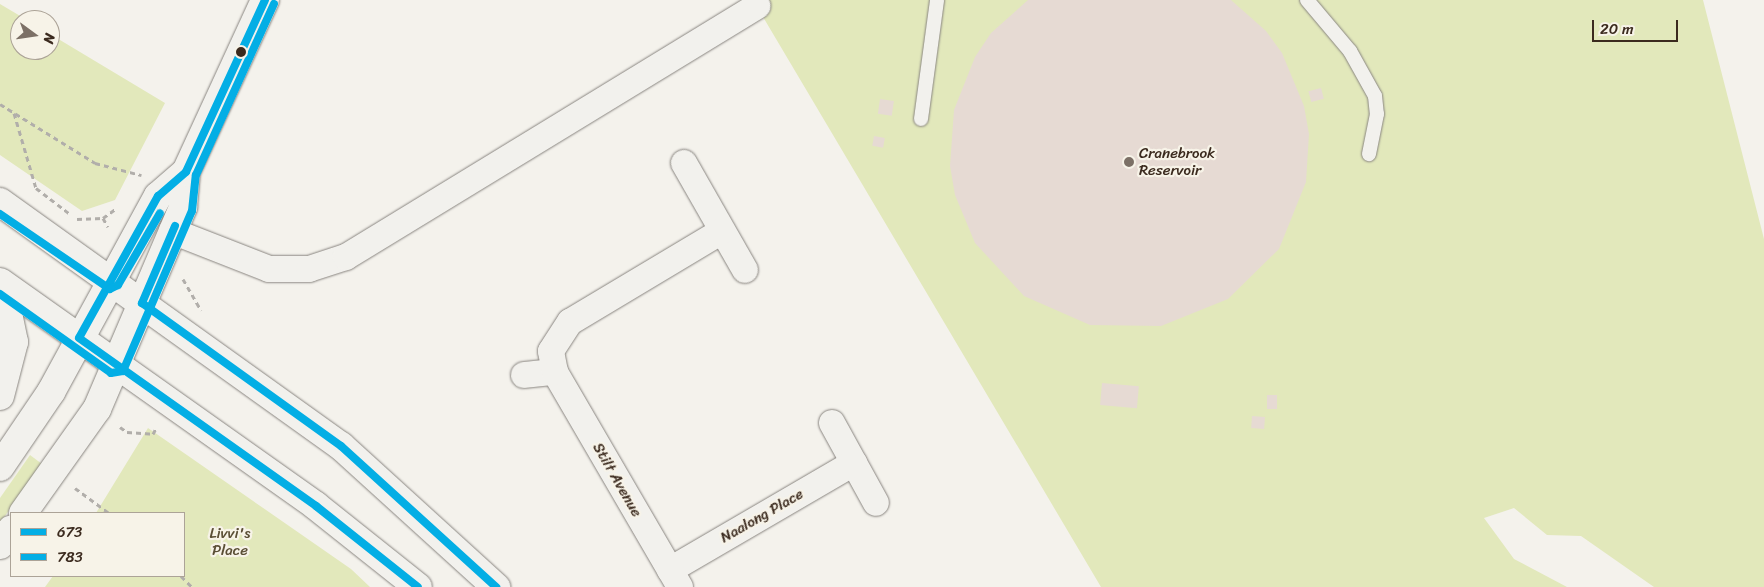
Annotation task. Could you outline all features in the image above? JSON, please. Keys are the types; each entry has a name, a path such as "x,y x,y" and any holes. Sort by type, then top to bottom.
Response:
{"main road":[{"path":"24,512 97,409 182,207 186,172 265,0"},
{"path":"0,467 51,392 110,280 158,196 186,172"},
{"path":"0,202 341,446 496,587"},
{"path":"1,283 316,506 418,587"},
{"path":"0,396 14,342 1,283"},
{"path":"0,545 10,531"}],"street":[{"path":"172,231 269,269 309,269 346,257 762,3"},
{"path":"684,163 745,270"},
{"name":"Stilt Avenue","path":"675,578 555,372 553,346 570,322 722,231"},
{"path":"524,375 555,372"},
{"path":"832,423 876,502"},
{"name":"Naalong Place","path":"675,578 854,462"}],"lane":[{"path":"920,119 937,0"},
{"path":"1307,0 1350,51 1375,96 1377,114 1369,154"}],"path":[{"path":"0,104 95,163 142,175 139,182"},
{"path":"77,219 103,218 122,204"},
{"path":"74,488 108,512"},
{"path":"182,577 192,587"}],"green space":[{"path":"753,0 1703,0 1764,239 1764,587 1654,587 1581,536 1547,535 1514,508 1484,518 1514,559 1567,587 1101,587"},
{"path":"0,4 10,10 10,60 60,60 60,40 165,103 115,200 82,211 0,155"},
{"name":"Livvi's Place","path":"148,428 351,569 370,587 45,587 52,577 185,577 185,512 97,512"},
{"path":"30,455 42,464 0,523 0,498"}],"building":[{"name":"Cranebrook Reservoir","path":"1028,0 1231,0 1266,31 1282,53 1304,106 1309,134 1306,182 1279,249 1228,299 1161,326 1090,325 1024,296 975,243 955,195 950,166 954,110 975,57 991,33"},
{"path":"1321,88 1324,99 1311,102 1308,91"},
{"path":"880,99 894,101 892,116 878,114"},
{"path":"874,136 885,138 883,148 872,146"},
{"path":"1102,383 1139,386 1137,408 1100,405"},
{"path":"1267,395 1277,395 1277,409 1267,409"},
{"path":"1252,416 1265,417 1264,429 1251,428"}],"transit line":[{"name":"673","path":"265,0 186,172 158,196 79,338 316,506 418,587"},
{"name":"783","path":"0,294 111,373 123,371 192,211 196,175 274,4"},
{"name":"783","path":"0,214 110,289 118,285 160,213"},
{"name":"673","path":"175,226 142,303 341,446 496,587"}],"place":[{"name":"Cranebrook Reservoir","path":"1129,162"}]}
